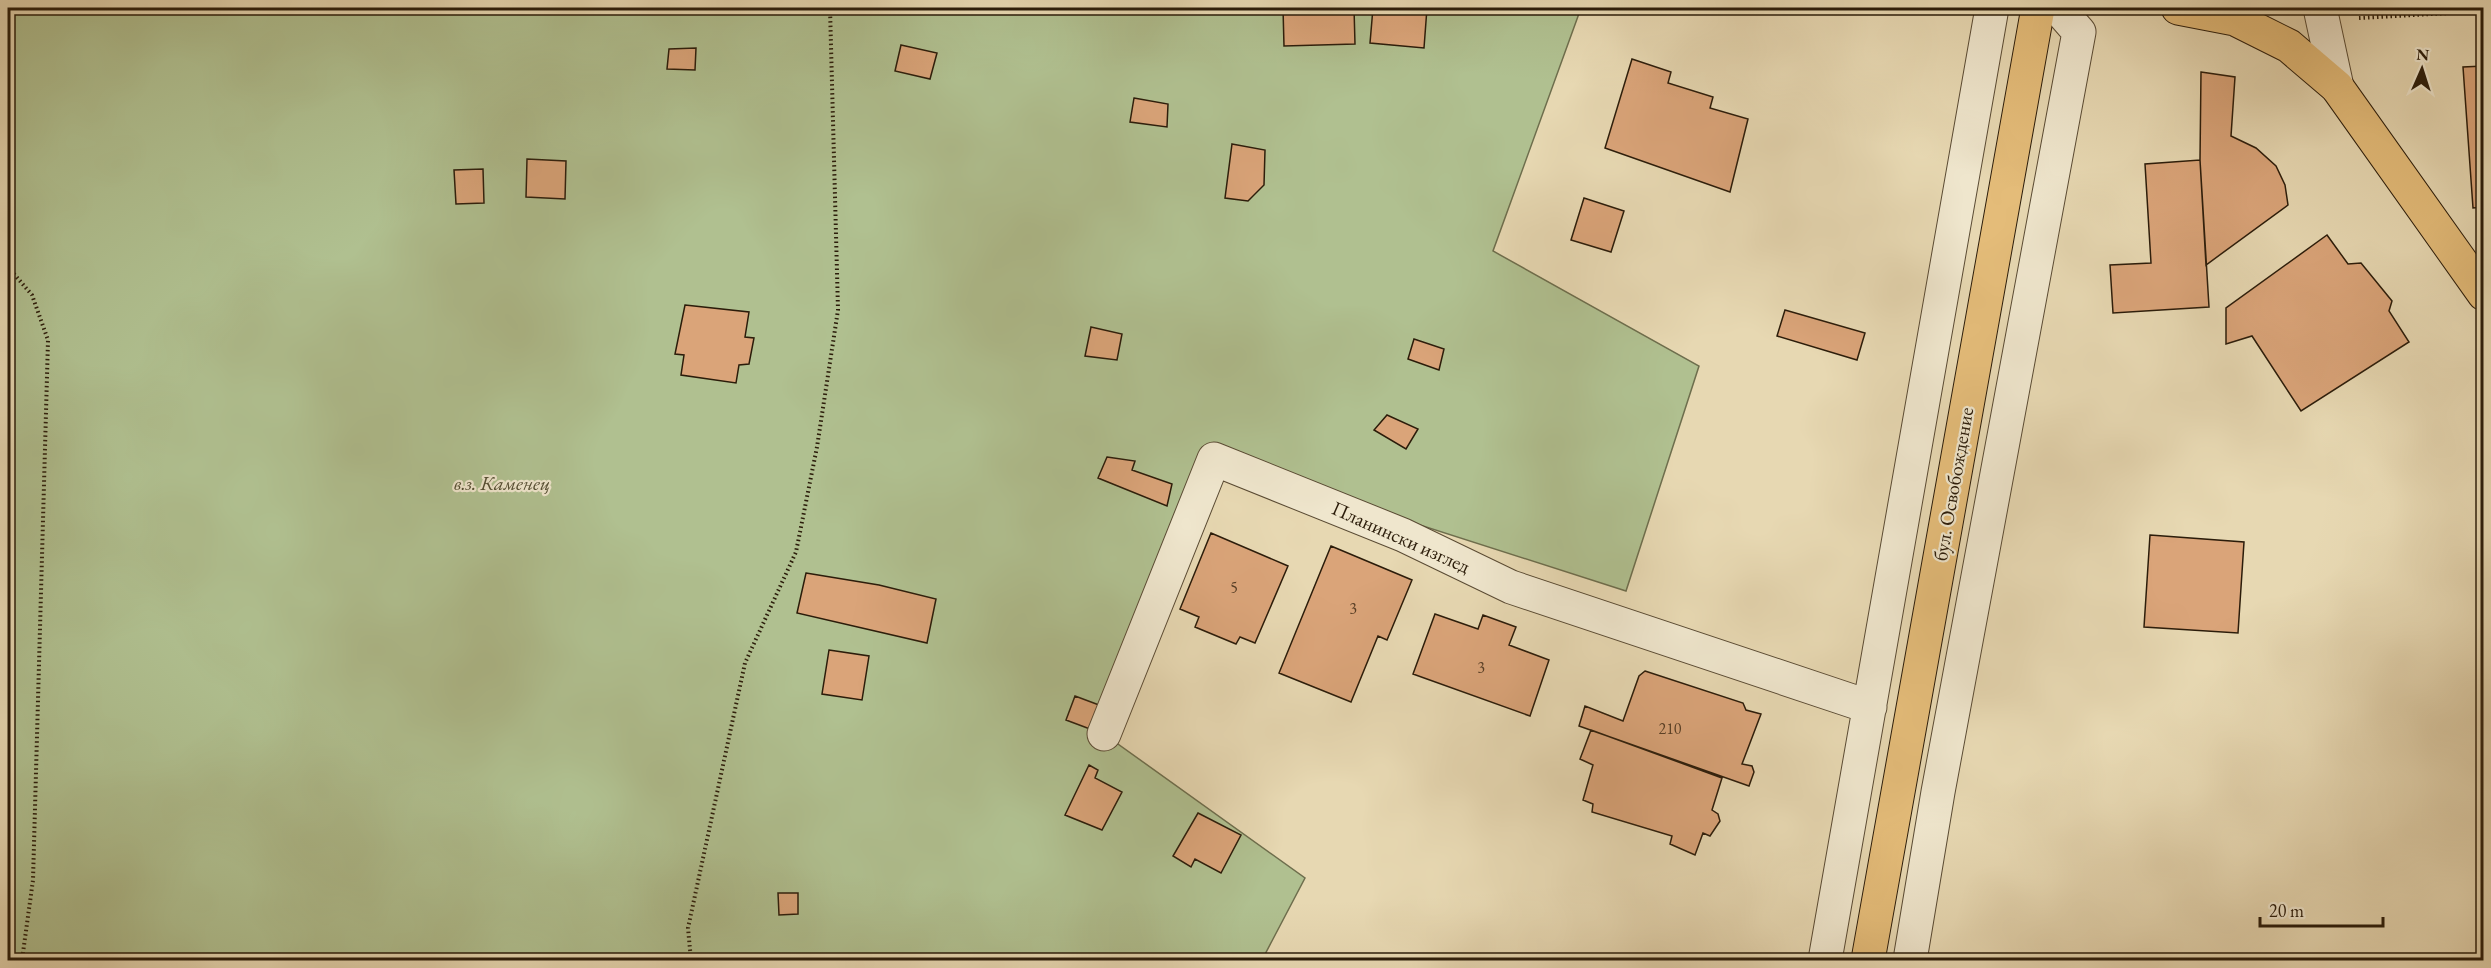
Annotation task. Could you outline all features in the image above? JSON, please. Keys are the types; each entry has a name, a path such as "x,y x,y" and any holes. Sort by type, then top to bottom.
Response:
{"main road":[{"name":"бул. Освобождение","path":"1868,960 2038,8"},
{"path":"2178,8 2235,19 2244,23 2289,46 2337,87 2484,294"}],"street":[{"path":"1825,960 1992,8"},
{"path":"1910,960 1942,770 2079,32 2058,8"},
{"path":"2321,14 2337,87"},
{"name":"Планински изглед","path":"1104,734 1214,459 1403,535 1511,587 1870,706"}],"path":[{"path":"691,960 688,928 745,663 796,552 817,447 838,310 830,8"},
{"path":"2321,14 2484,11"},
{"path":"8,267 32,295 48,340 33,880 22,960"}],"green space":[{"name":"в.з. Каменец","path":"8,8 1581,8 1493,251 1699,366 1626,591 1214,459 1104,734 1305,878 1262,960 8,960"}],"building":[{"path":"1283,8 1354,8 1355,44 1284,46"},
{"path":"1373,8 1427,8 1424,48 1370,43"},
{"path":"901,45 937,53 930,79 895,71"},
{"path":"696,48 695,70 667,69 669,49"},
{"path":"1632,59 1671,72 1668,83 1713,97 1710,108 1748,119 1730,192 1605,148"},
{"path":"2484,66 2484,207 2473,208 2463,67"},
{"path":"2201,72 2235,77 2231,136 2256,148 2276,166 2285,185 2288,205 2206,265 2200,160"},
{"path":"1134,98 1168,104 1167,127 1130,122"},
{"path":"1232,144 1265,150 1264,185 1248,201 1225,198"},
{"path":"527,159 566,161 565,199 526,197"},
{"path":"2200,160 2209,307 2113,313 2110,265 2151,263 2145,164"},
{"path":"483,169 484,203 456,204 454,170"},
{"path":"1584,198 1624,211 1611,252 1571,240"},
{"path":"2327,235 2348,264 2361,263 2392,301 2389,311 2409,342 2301,411 2252,336 2226,344 2226,308"},
{"path":"685,305 749,312 745,337 754,338 749,364 739,365 736,383 681,375 684,355 675,354"},
{"path":"1785,310 1865,333 1857,360 1777,336"},
{"path":"1091,327 1122,334 1117,360 1085,356"},
{"path":"1414,339 1444,349 1439,370 1408,359"},
{"path":"1387,415 1418,429 1406,449 1374,430"},
{"path":"1107,457 1135,461 1132,470 1172,484 1167,506 1098,478"},
{"path":"1211,533 1288,566 1255,643 1240,637 1236,644 1195,627 1199,617 1180,609"},
{"path":"2150,535 2244,542 2238,633 2144,627"},
{"path":"1331,546 1412,580 1387,640 1378,636 1351,702 1279,673"},
{"path":"806,573 879,585 936,599 927,643 797,613"},
{"path":"1435,614 1478,629 1483,615 1516,627 1509,645 1549,660 1530,716 1413,674"},
{"path":"829,650 869,656 862,700 822,694"},
{"path":"1645,671 1743,703 1746,710 1761,714 1742,764 1752,766 1754,772 1749,786 1579,726 1585,706 1623,721 1639,676"},
{"path":"1075,696 1099,705 1090,729 1066,720"},
{"path":"1591,730 1722,778 1712,810 1718,814 1720,821 1710,836 1703,833 1695,855 1670,844 1672,836 1592,812 1593,804 1583,800 1593,765 1580,759"},
{"path":"1089,765 1098,770 1095,778 1122,792 1102,830 1065,815"},
{"path":"1198,813 1241,835 1221,873 1195,859 1191,867 1173,856"},
{"path":"778,893 798,893 798,914 779,915"}]}
